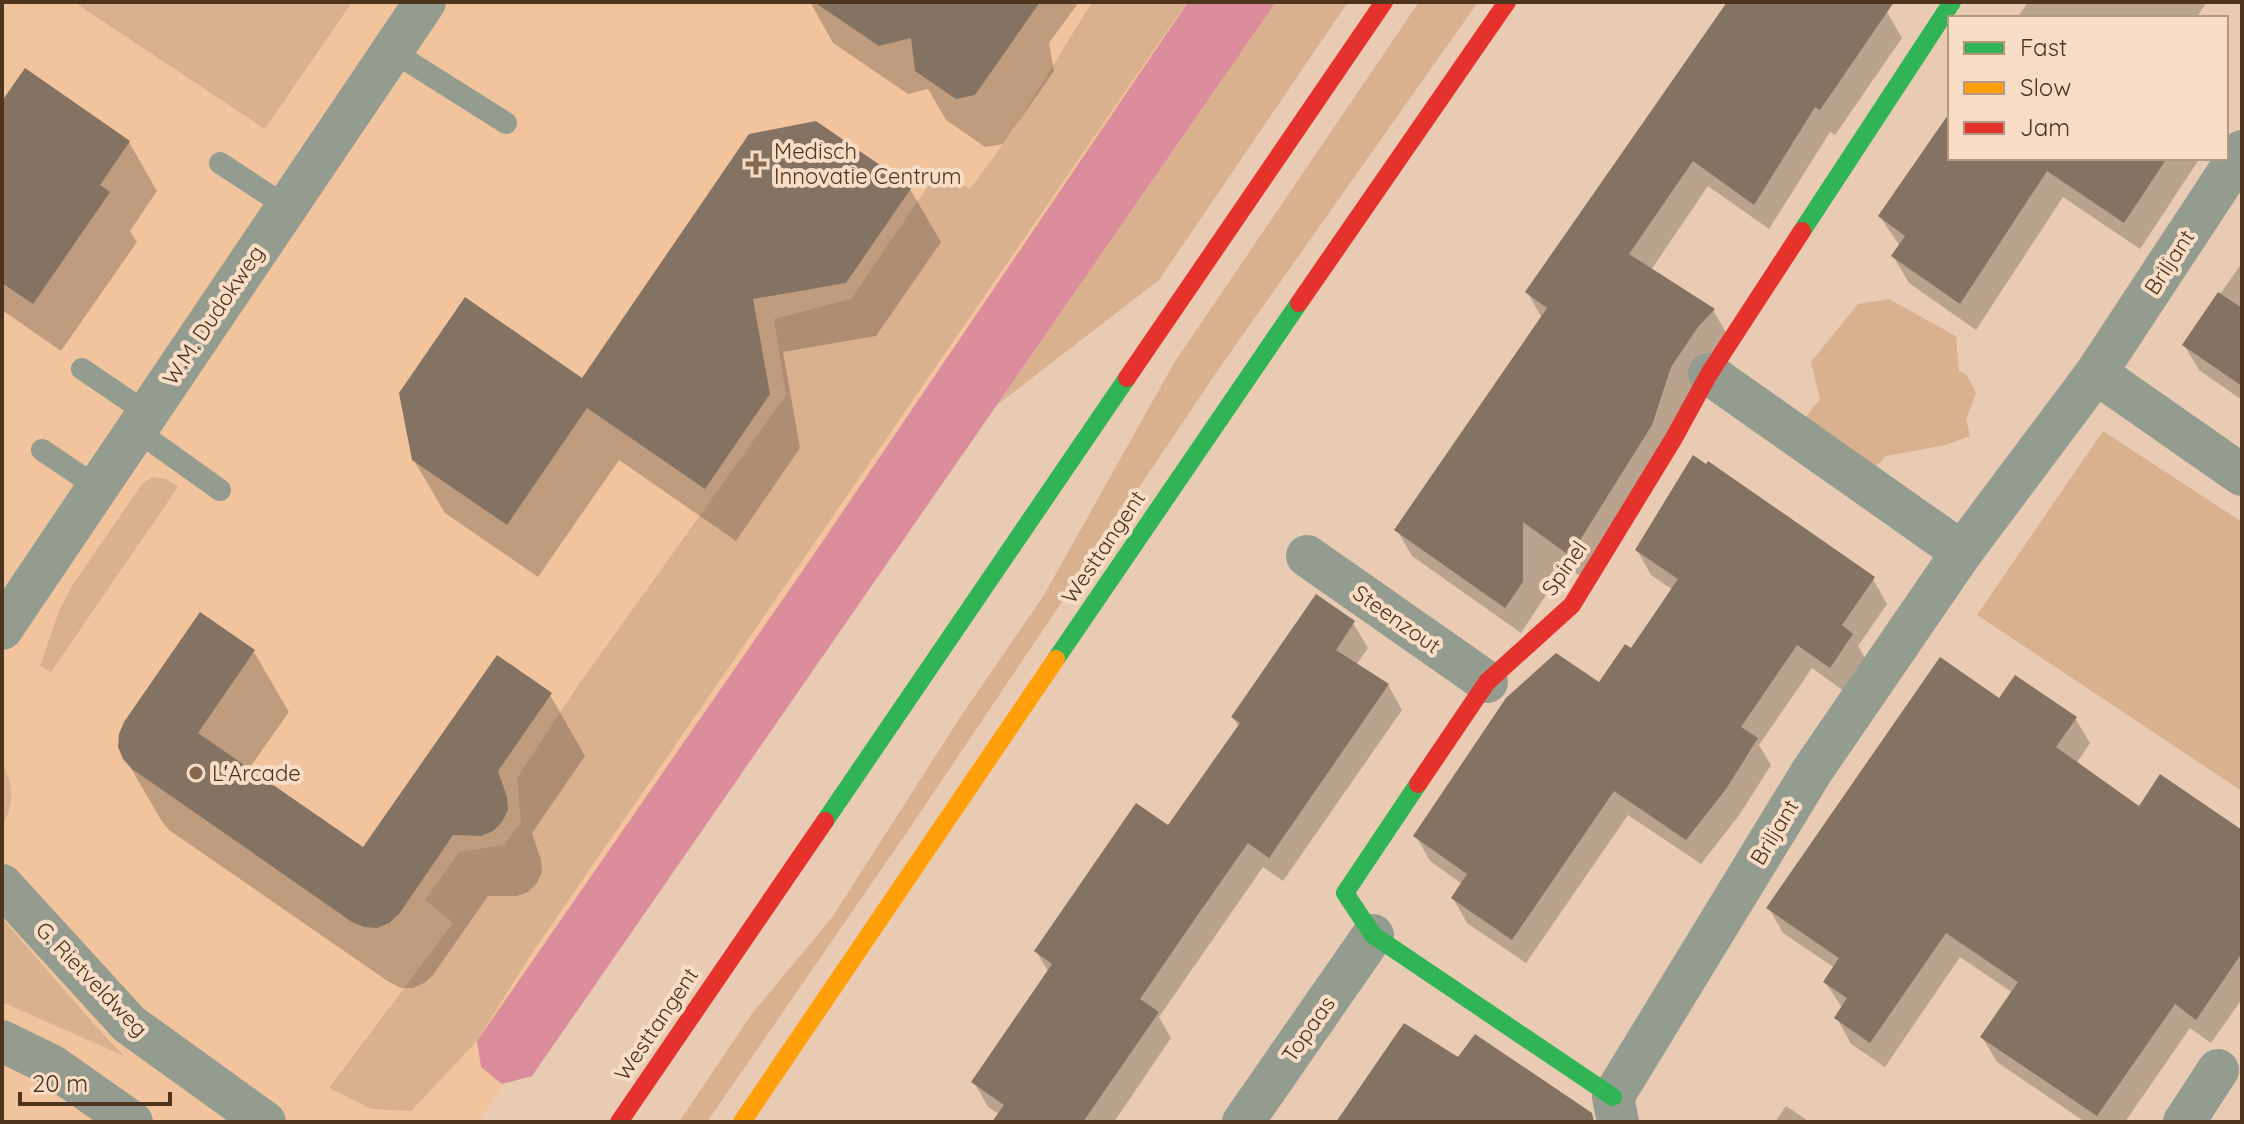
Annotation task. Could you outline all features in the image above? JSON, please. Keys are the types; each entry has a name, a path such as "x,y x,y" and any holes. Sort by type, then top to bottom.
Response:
{"main road":[{"name":"Westtangent","path":"619,1122 1384,2"},
{"name":"Westtangent","path":"742,1122 1204,441 1507,2"},
{"name":"Spinel","path":"1615,1109 1373,935 1345,893 1487,682 1572,605 1674,438 1709,374 1952,2"}],"street":[{"name":"W.M. Dudokweg","path":"2,629 425,2"},
{"name":"Briljant","path":"1615,1109 1812,771 1962,552 2096,373 2242,151"},
{"path":"2096,373 2242,475"},
{"path":"1709,374 1962,552"},
{"name":"Steenzout","path":"1307,556 1487,682"},
{"name":"G. Rietveldweg","path":"2,885 129,1024 265,1122"},
{"name":"Topaas","path":"1243,1122 1373,935"},
{"path":"2,1041 51,1065 132,1122"},
{"path":"2184,1122 2218,1070"}],"lane":[{"path":"392,51 506,123"},
{"path":"220,163 287,207"},
{"path":"82,369 220,490"},
{"path":"42,450 97,487"}],"shaded area":[{"path":"2,2 1256,2 478,1122 2,1122"},
{"path":"74,2 352,2 265,129"},
{"path":"1092,2 1187,2 528,959 477,1041 411,1111 371,1109 329,1088 453,923 425,900 459,852 504,845 521,822 517,778 575,690 786,395 774,319 851,299 939,170 970,189 1013,131"},
{"path":"1188,2 1276,2 532,1076 502,1084 481,1067 477,1041 810,560"},
{"path":"1276,2 1348,2 1159,280 997,405"},
{"path":"1419,2 1478,2 1218,370 905,835 707,1122 679,1122 751,1015 833,916 961,716 1044,595 1174,363"},
{"path":"1889,299 1956,336 1959,371 1967,375 1976,393 1966,419 1970,436 1946,445 1886,456 1875,467 1805,418 1820,399 1811,362 1858,304"},
{"path":"2103,431 2242,522 2242,791 1977,615"},
{"path":"152,477 166,479 178,487 51,672 40,666 59,611 72,586 142,484"},
{"path":"2,763 11,794 9,810 2,826"},
{"path":"2,918 93,1023 124,1056 2,1002"}],"building":[{"path":"814,2 1040,2 975,95 956,99 915,71 911,38 879,46"},
{"path":"1727,2 1894,2 1820,110 1815,107 1754,205 1693,161 1629,254 1715,309 1698,327 1671,367 1652,425 1570,556 1523,522 1523,582 1505,608 1394,530 1547,308 1525,292"},
{"path":"25,68 130,141 100,185 110,192 33,304 2,283 2,101"},
{"path":"1948,115 1948,160 2166,160 2124,223 2047,171 1960,304 1891,256 1905,236 1878,216"},
{"path":"816,121 912,187 846,283 753,299 770,394 705,489 587,408 507,525 412,460 399,393 465,297 582,378 749,134"},
{"path":"2218,292 2242,308 2242,386 2182,345"},
{"path":"1693,455 1706,464 1708,461 1875,577 1842,625 1853,634 1830,668 1797,645 1741,727 1758,738 1726,789 1686,840 1614,791 1512,940 1451,898 1467,874 1413,836 1506,698 1556,653 1599,682 1625,644 1631,648 1678,579 1635,550"},
{"path":"1316,594 1355,621 1336,650 1389,684 1269,858 1248,843 1199,913 1140,999 1159,1012 1083,1122 992,1122 1004,1105 971,1082 1052,964 1034,951 1136,803 1168,825 1240,723 1231,717"},
{"name":"L'Arcade","path":"200,612 255,650 198,733 363,847 497,655 552,693 498,771 507,797 508,810 502,822 493,831 481,836 453,835 399,914 389,923 377,928 352,922 132,769 123,759 118,747 124,722"},
{"path":"1940,657 1999,698 2015,675 2077,717 2056,747 2139,806 2160,774 2242,830 2242,953 2196,1020 2175,1004 2097,1116 1980,1037 2018,982 1946,933 1870,1043 1834,1018 1847,998 1823,982 1839,958 1766,908"},
{"path":"1404,1023 1458,1057 1475,1034 1592,1113 1594,1122 1336,1122"}],"traffic: fast":[{"path":"1802,231 1952,2"},
{"path":"1056,659 1299,303"},
{"path":"825,821 1127,378"},
{"path":"1418,784 1345,893 1373,935 1613,1097"}],"traffic: slow":[{"path":"742,1122 1056,659"}],"traffic: jam":[{"path":"1127,378 1384,2"},
{"path":"1299,303 1507,2"},
{"path":"1418,784 1487,682 1572,605 1674,438 1709,374 1802,231"},
{"path":"619,1122 825,821"}],"place":[{"name":"Medisch Innovatie Centrum","path":"756,164"},
{"name":"L'Arcade","path":"196,773"}]}
